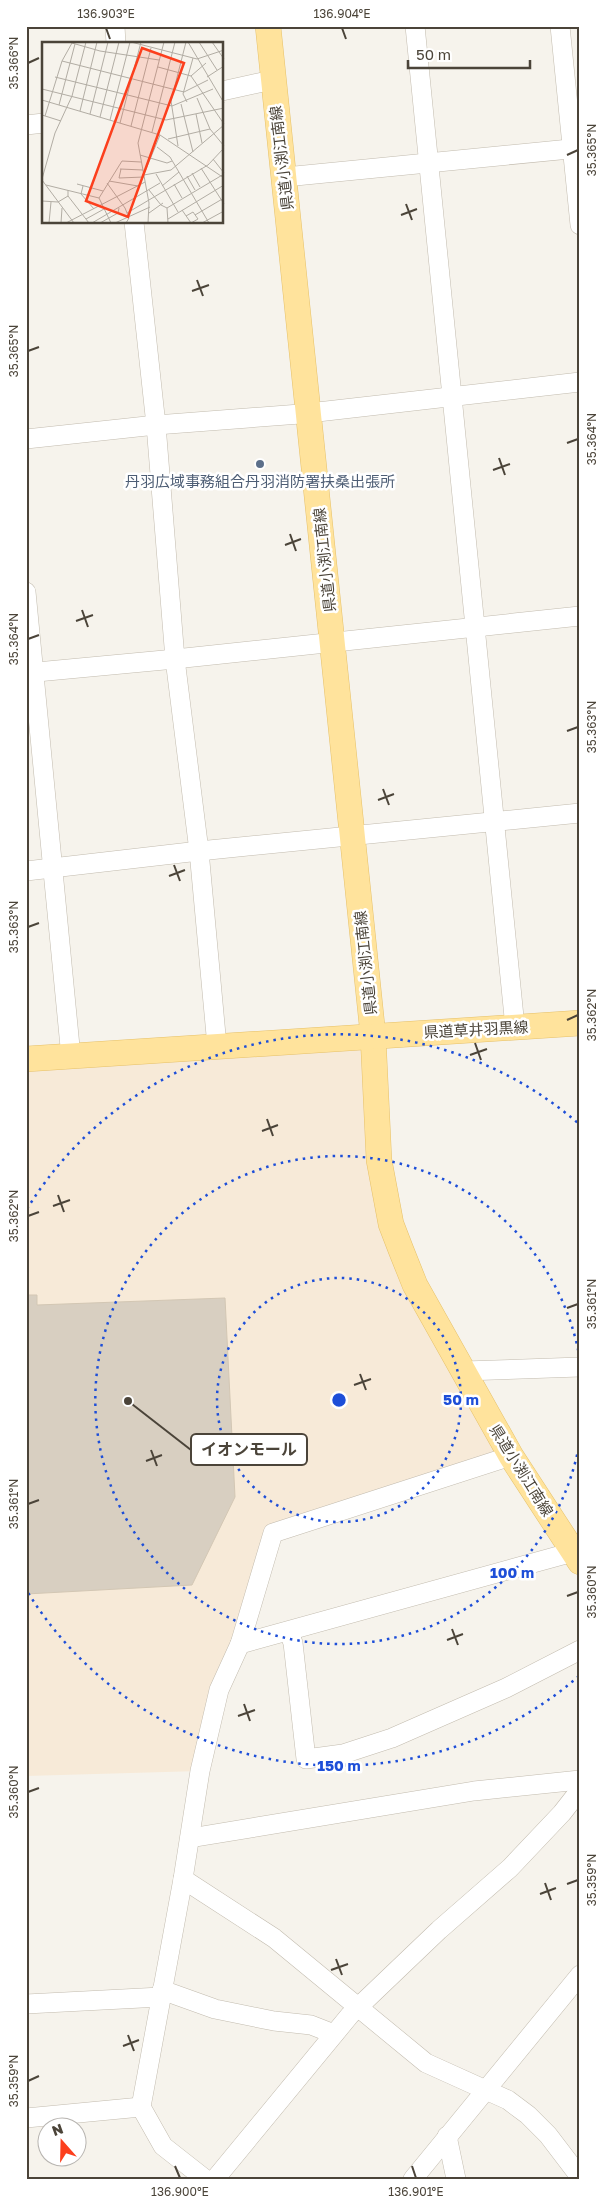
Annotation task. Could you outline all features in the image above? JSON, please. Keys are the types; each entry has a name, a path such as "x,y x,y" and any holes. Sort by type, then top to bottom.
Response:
{"main road":[{"name":"県道小渕江南線","path":"268,26 272,80 284,177 373,1035 379,1160 391,1224 415,1285 511,1456 576,1557"},
{"name":"県道草井羽黒線","path":"373,1035 580,1023"},
{"name":"県道小渕江南線","path":"26,1059 373,1035"}],"street":[{"path":"115,26 116,42"},
{"path":"415,26 515,1027"},
{"path":"560,26 576,148 580,225"},
{"path":"224,91 272,80"},
{"path":"26,125 42,124"},
{"path":"284,177 576,148"},
{"path":"134,224 156,425 175,659 199,851 217,1046"},
{"path":"26,440 156,425 308,412 580,382"},
{"path":"26,592 30,672 53,868 71,1057"},
{"path":"30,672 175,659 580,616"},
{"path":"26,870 580,813"},
{"path":"464,1371 580,1367"},
{"path":"205,2179 163,2146 141,2107 183,1879 200,1771 219,1690 240,1644 273,1533 511,1456"},
{"path":"240,1644 576,1557"},
{"path":"289,1632 293,1643 306,1759 343,1754 392,1738 506,1688 580,1650"},
{"path":"190,1838 474,1791 580,1780"},
{"path":"215,2179 359,2006 439,1930 510,1868 562,1813 580,1790"},
{"path":"183,1879 274,1938 426,2063 508,2100 528,2115 578,2168"},
{"path":"412,2179 484,2089 580,1975"},
{"path":"26,2004 162,1993 215,2009 274,2021 311,2025 334,2034"},
{"path":"26,2118 141,2107"},
{"path":"447,2136 456,2179"}],"shaded area":[{"path":"373,1035 391,1224 511,1456 273,1533 200,1771 26,1776 26,1056"}],"building":[{"path":"26,1295 37,1295 37,1305 225,1298 235,1497 192,1585 26,1594"}],"place":[{"name":"丹羽広域事務組合丹羽消防署扶桑出張所","path":"260,464"},
{"name":"イオンモール","path":"128,1401"}]}
